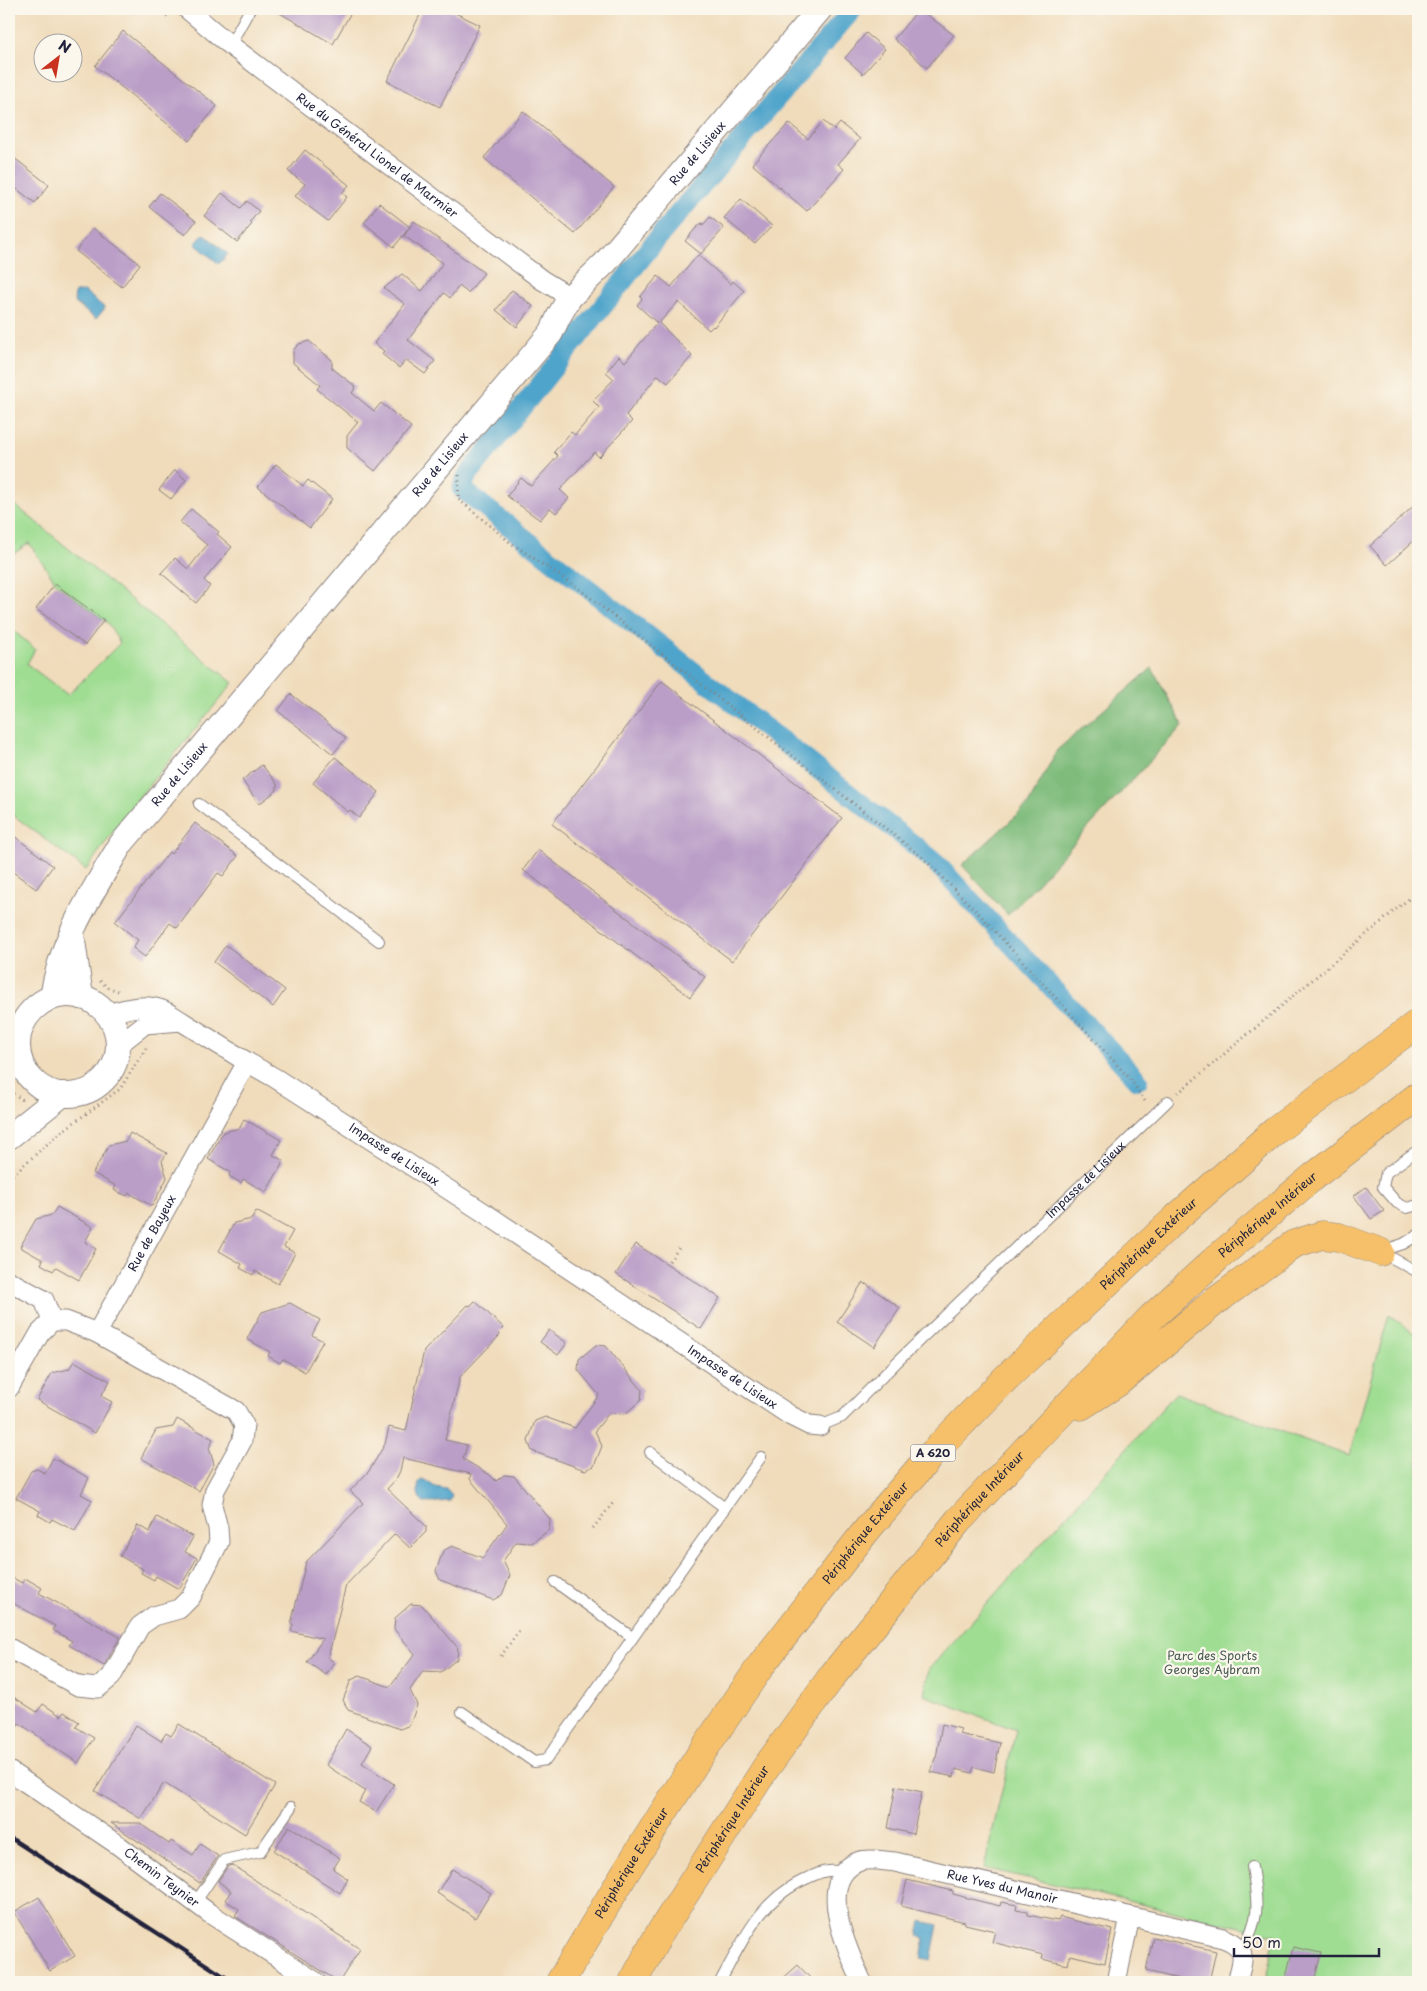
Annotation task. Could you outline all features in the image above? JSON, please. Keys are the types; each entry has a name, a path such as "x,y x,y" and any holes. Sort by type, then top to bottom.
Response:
{"highway":[{"name":"Périphérique Extérieur","path":"560,1982 667,1807 762,1664 866,1531 930,1456 1005,1379 1176,1218 1275,1131 1418,1023"},
{"name":"Périphérique Intérieur","path":"634,1982 658,1936 765,1769 833,1675 958,1521 1152,1317 1217,1258 1314,1176 1418,1096"},
{"path":"1044,1430 1117,1382 1213,1303 1294,1244 1322,1236 1339,1237 1380,1252"}],"street":[{"name":"Rue du Général Lionel de Marmier","path":"187,9 230,44 542,280 570,297"},
{"name":"Rue de Lisieux","path":"52,998 57,969 71,929 121,844 551,333 558,316 570,297 605,263 820,9"},
{"path":"71,929 81,997"},
{"path":"63,995 81,997 90,1000 107,1014 115,1027 118,1045 113,1066 103,1081 84,1092 64,1094 51,1091 36,1083 28,1075 22,1064 19,1052 21,1030 27,1017 38,1005 63,995"},
{"path":"107,1014 137,1007 159,1008 247,1062"},
{"path":"118,1045 145,1024 181,1021"},
{"path":"9,1073 19,1052"},
{"name":"Rue de Bayeux","path":"97,1333 247,1062"},
{"name":"Impasse de Lisieux","path":"247,1062 275,1078 480,1210 791,1416 809,1425 820,1426"},
{"path":"9,1137 64,1094"},
{"path":"9,1281 44,1300 52,1321"},
{"path":"9,1388 40,1333 52,1321 66,1322 97,1333 236,1411 244,1425 242,1441 214,1490 212,1505 218,1528 219,1542 191,1597 180,1609 154,1616 140,1626 111,1677 98,1688 78,1686 9,1648"},
{"name":"Chemin Teynier","path":"9,1771 118,1845 195,1903 316,1982"},
{"name":"Rue Yves du Manoir","path":"845,1872 860,1861 895,1862 1222,1938 1236,1943 1242,1951"},
{"path":"845,1872 836,1889 839,1925 862,1982"},
{"path":"1116,1982 1130,1917"},
{"path":"1237,1982 1242,1964 1242,1951"}],"lane":[{"path":"230,44 250,9"},
{"path":"199,804 379,941"},
{"name":"Impasse de Lisieux","path":"820,1426 842,1417 896,1362 1168,1101"},
{"path":"1418,1150 1386,1173 1383,1187 1397,1203 1407,1208 1418,1205"},
{"path":"1380,1252 1404,1244 1418,1235"},
{"path":"1380,1252 1418,1272"},
{"path":"650,1452 725,1508"},
{"path":"462,1712 534,1762 546,1760 760,1457"},
{"path":"555,1582 632,1637"},
{"path":"195,1903 224,1860 260,1852 292,1807"},
{"path":"1242,1951 1253,1930 1258,1908 1252,1868"},
{"path":"720,1982 743,1940 762,1911 789,1886 825,1870 834,1869 845,1872"}],"path":[{"path":"453,476 460,468 458,499 511,543 575,586 922,857 980,915 1131,1080 1154,1115"},
{"path":"1168,1101 1406,901 1418,894"},
{"path":"97,980 107,987 133,999 137,1007"},
{"path":"9,1178 61,1132 120,1089 147,1048 148,1040 145,1024"},
{"path":"670,1261 679,1248"},
{"path":"593,1528 613,1503"},
{"path":"501,1656 520,1631"}],"green space":[{"path":"9,500 233,683 127,812 86,870 9,812 9,627 35,649 27,664 68,695 120,643 108,623 57,584 29,543 9,557"},
{"path":"1152,668 1183,725 1008,915 962,865 1028,805 1057,750"},
{"name":"Parc des Sports Georges Aybram","path":"1389,1315 1418,1336 1418,1982 1265,1982 1275,1935 984,1868 1016,1730 924,1695 929,1669 1176,1393 1349,1456"}],"water":[{"path":"204,234 228,254 219,264 195,244"},
{"path":"83,290 105,308 96,319 74,302 75,292"},
{"path":"421,1480 425,1480 435,1487 446,1489 452,1496 450,1501 424,1503 420,1499 418,1492"},
{"path":"921,1921 938,1925 931,1960 921,1958 925,1938 918,1936"}],"building":[{"path":"273,9 353,9 333,44"},
{"path":"423,9 447,9 480,25 440,107 387,81"},
{"path":"919,9 954,35 927,68 894,39"},
{"path":"123,31 217,106 189,141 95,66"},
{"path":"866,33 885,49 863,74 845,58"},
{"path":"523,111 614,187 575,234 484,158"},
{"path":"823,121 834,130 840,123 860,139 838,164 844,169 807,211 752,164 789,123 808,139"},
{"path":"305,150 349,185 342,193 347,197 328,221 295,196 305,184 288,171"},
{"path":"9,154 49,185 35,203 9,183"},
{"path":"160,193 196,221 185,235 149,207"},
{"path":"222,193 241,208 247,201 259,211 250,222 252,224 237,242 204,216"},
{"path":"741,199 772,226 755,244 724,218"},
{"path":"379,203 410,227 394,247 364,223"},
{"path":"710,217 724,228 701,254 685,241 696,228 702,223 703,225"},
{"path":"414,221 484,273 468,293 459,286 450,298 444,293 408,340 435,361 425,374 406,360 399,368 382,354 384,351 374,343 405,304 384,288 402,274 422,291 443,263 404,236"},
{"path":"93,228 140,264 122,287 76,251"},
{"path":"698,255 731,284 733,281 744,291 714,327 709,330 678,302 659,323 692,356 668,383 658,375 626,415 632,421 599,457 594,452 560,490 569,498 556,513 550,508 540,520 507,496 521,478 531,486 558,456 554,452 571,432 575,435 599,407 593,401 614,379 606,372 619,356 625,362 657,323 637,305 642,299 640,297 658,276 671,287"},
{"path":"512,290 533,306 517,327 496,310"},
{"path":"309,341 332,360 332,368 356,387 352,393 374,411 381,403 411,427 375,471 347,448 347,436 358,422 317,389 320,385 293,363 293,351 299,344"},
{"path":"276,464 303,486 308,480 332,499 310,528 258,487"},
{"path":"175,470 186,480 171,499 159,490"},
{"path":"1418,502 1418,537 1387,565 1370,546"},
{"path":"191,509 219,532 217,534 232,547 204,580 210,586 196,603 161,573 175,558 188,569 207,545 180,522"},
{"path":"55,584 104,620 85,645 36,609"},
{"path":"662,681 842,818 732,961 552,824"},
{"path":"291,694 346,738 333,754 278,711"},
{"path":"335,757 379,792 359,818 350,810 348,812 313,783"},
{"path":"262,765 277,784 277,790 259,804 242,780"},
{"path":"195,823 238,856 223,876 218,873 177,928 170,923 145,957 133,948 138,940 115,922 169,852 171,854"},
{"path":"9,832 53,866 36,889 9,869"},
{"path":"538,850 705,977 690,997 523,870"},
{"path":"226,945 285,990 273,1007 214,962"},
{"path":"244,1119 281,1140 273,1155 284,1161 266,1192 243,1179 241,1183 229,1176 230,1172 208,1159 223,1132 240,1128"},
{"path":"130,1133 167,1153 162,1161 167,1178 152,1206 129,1193 127,1196 114,1190 116,1186 93,1173 109,1145 126,1141"},
{"path":"1366,1187 1384,1211 1371,1219 1354,1196"},
{"path":"57,1207 93,1227 85,1242 96,1249 79,1280 56,1267 53,1271 41,1264 43,1260 20,1247 36,1219 52,1215"},
{"path":"256,1211 293,1231 284,1247 295,1253 278,1284 255,1271 253,1275 240,1268 242,1264 219,1251 234,1223 252,1219"},
{"path":"636,1244 720,1298 701,1329 616,1274"},
{"path":"863,1282 900,1308 874,1347 837,1322"},
{"path":"475,1301 504,1328 499,1333 500,1335 460,1377 445,1440 467,1445 463,1459 490,1475 496,1481 504,1475 514,1476 550,1519 549,1530 532,1543 516,1542 503,1561 510,1575 502,1595 493,1600 440,1580 436,1571 443,1551 452,1546 483,1558 507,1524 470,1479 471,1474 403,1458 396,1479 387,1489 426,1526 426,1532 410,1548 395,1534 346,1585 328,1658 334,1662 326,1675 307,1662 323,1639 291,1631 306,1562 363,1503 350,1491 369,1471 385,1444 389,1427 406,1431 424,1351 468,1305 470,1306"},
{"path":"290,1303 320,1320 312,1335 323,1341 305,1372 283,1359 280,1363 268,1356 270,1352 247,1339 262,1312"},
{"path":"549,1330 567,1343 558,1355 540,1342"},
{"path":"596,1345 606,1346 642,1390 641,1400 625,1414 609,1413 595,1431 602,1446 594,1466 585,1470 532,1451 528,1441 535,1421 545,1417 575,1428 599,1395 578,1370 579,1359"},
{"path":"74,1361 110,1381 101,1396 112,1402 95,1433 37,1400 52,1373 69,1369"},
{"path":"177,1419 213,1439 209,1448 214,1464 199,1491 141,1458 156,1430 173,1427"},
{"path":"53,1458 89,1478 81,1494 92,1500 75,1531 52,1519 50,1522 38,1515 40,1511 16,1498 31,1471 37,1469 45,1473"},
{"path":"157,1517 193,1537 185,1552 197,1558 179,1589 156,1576 154,1580 141,1573 143,1569 120,1556 138,1525 149,1532"},
{"path":"9,1576 22,1583 25,1578 42,1588 39,1593 120,1637 104,1666 69,1645 72,1641 53,1630 55,1626 9,1601"},
{"path":"411,1604 422,1605 458,1648 457,1659 441,1672 423,1671 410,1690 417,1705 410,1725 400,1729 348,1710 343,1700 351,1680 360,1676 390,1687 415,1654 394,1629 395,1618"},
{"path":"9,1694 37,1712 43,1704 61,1716 64,1712 79,1722 76,1727 94,1738 78,1763 19,1723 9,1739"},
{"path":"179,1724 275,1785 245,1834 164,1783 141,1819 95,1791 136,1725 161,1741 166,1733 171,1736"},
{"path":"942,1724 961,1729 959,1734 1000,1743 994,1772 974,1767 972,1773 956,1769 954,1777 931,1772 936,1758"},
{"path":"346,1729 372,1746 362,1763 394,1784 376,1812 359,1802 365,1791 326,1765"},
{"path":"896,1786 922,1792 913,1834 888,1828"},
{"path":"111,1823 139,1823 169,1844 171,1841 193,1855 200,1844 218,1856 200,1883"},
{"path":"289,1826 340,1858 333,1869 348,1879 340,1893 274,1851"},
{"path":"232,1865 360,1949 339,1982 235,1916 239,1909 225,1900 231,1891 218,1881 228,1866"},
{"path":"452,1869 491,1893 475,1918 437,1893"},
{"path":"907,1880 953,1891 953,1894 1000,1906 1001,1902 1017,1905 1016,1910 1028,1912 1028,1915 1058,1921 1060,1917 1112,1930 1105,1963 1070,1955 1068,1965 1042,1959 1043,1955 992,1942 995,1931 901,1906"},
{"path":"39,1897 75,1956 50,1971 14,1912"},
{"path":"1153,1937 1216,1951 1209,1982 1183,1982 1183,1980 1146,1971"},
{"path":"1293,1947 1321,1953 1314,1982 1285,1982"},
{"path":"798,1965 814,1982 779,1982"}],"waterway":[{"path":"853,9 660,235 467,476 462,489 933,860 1138,1080"}],"railway":[{"path":"9,1837 233,1982"}]}
